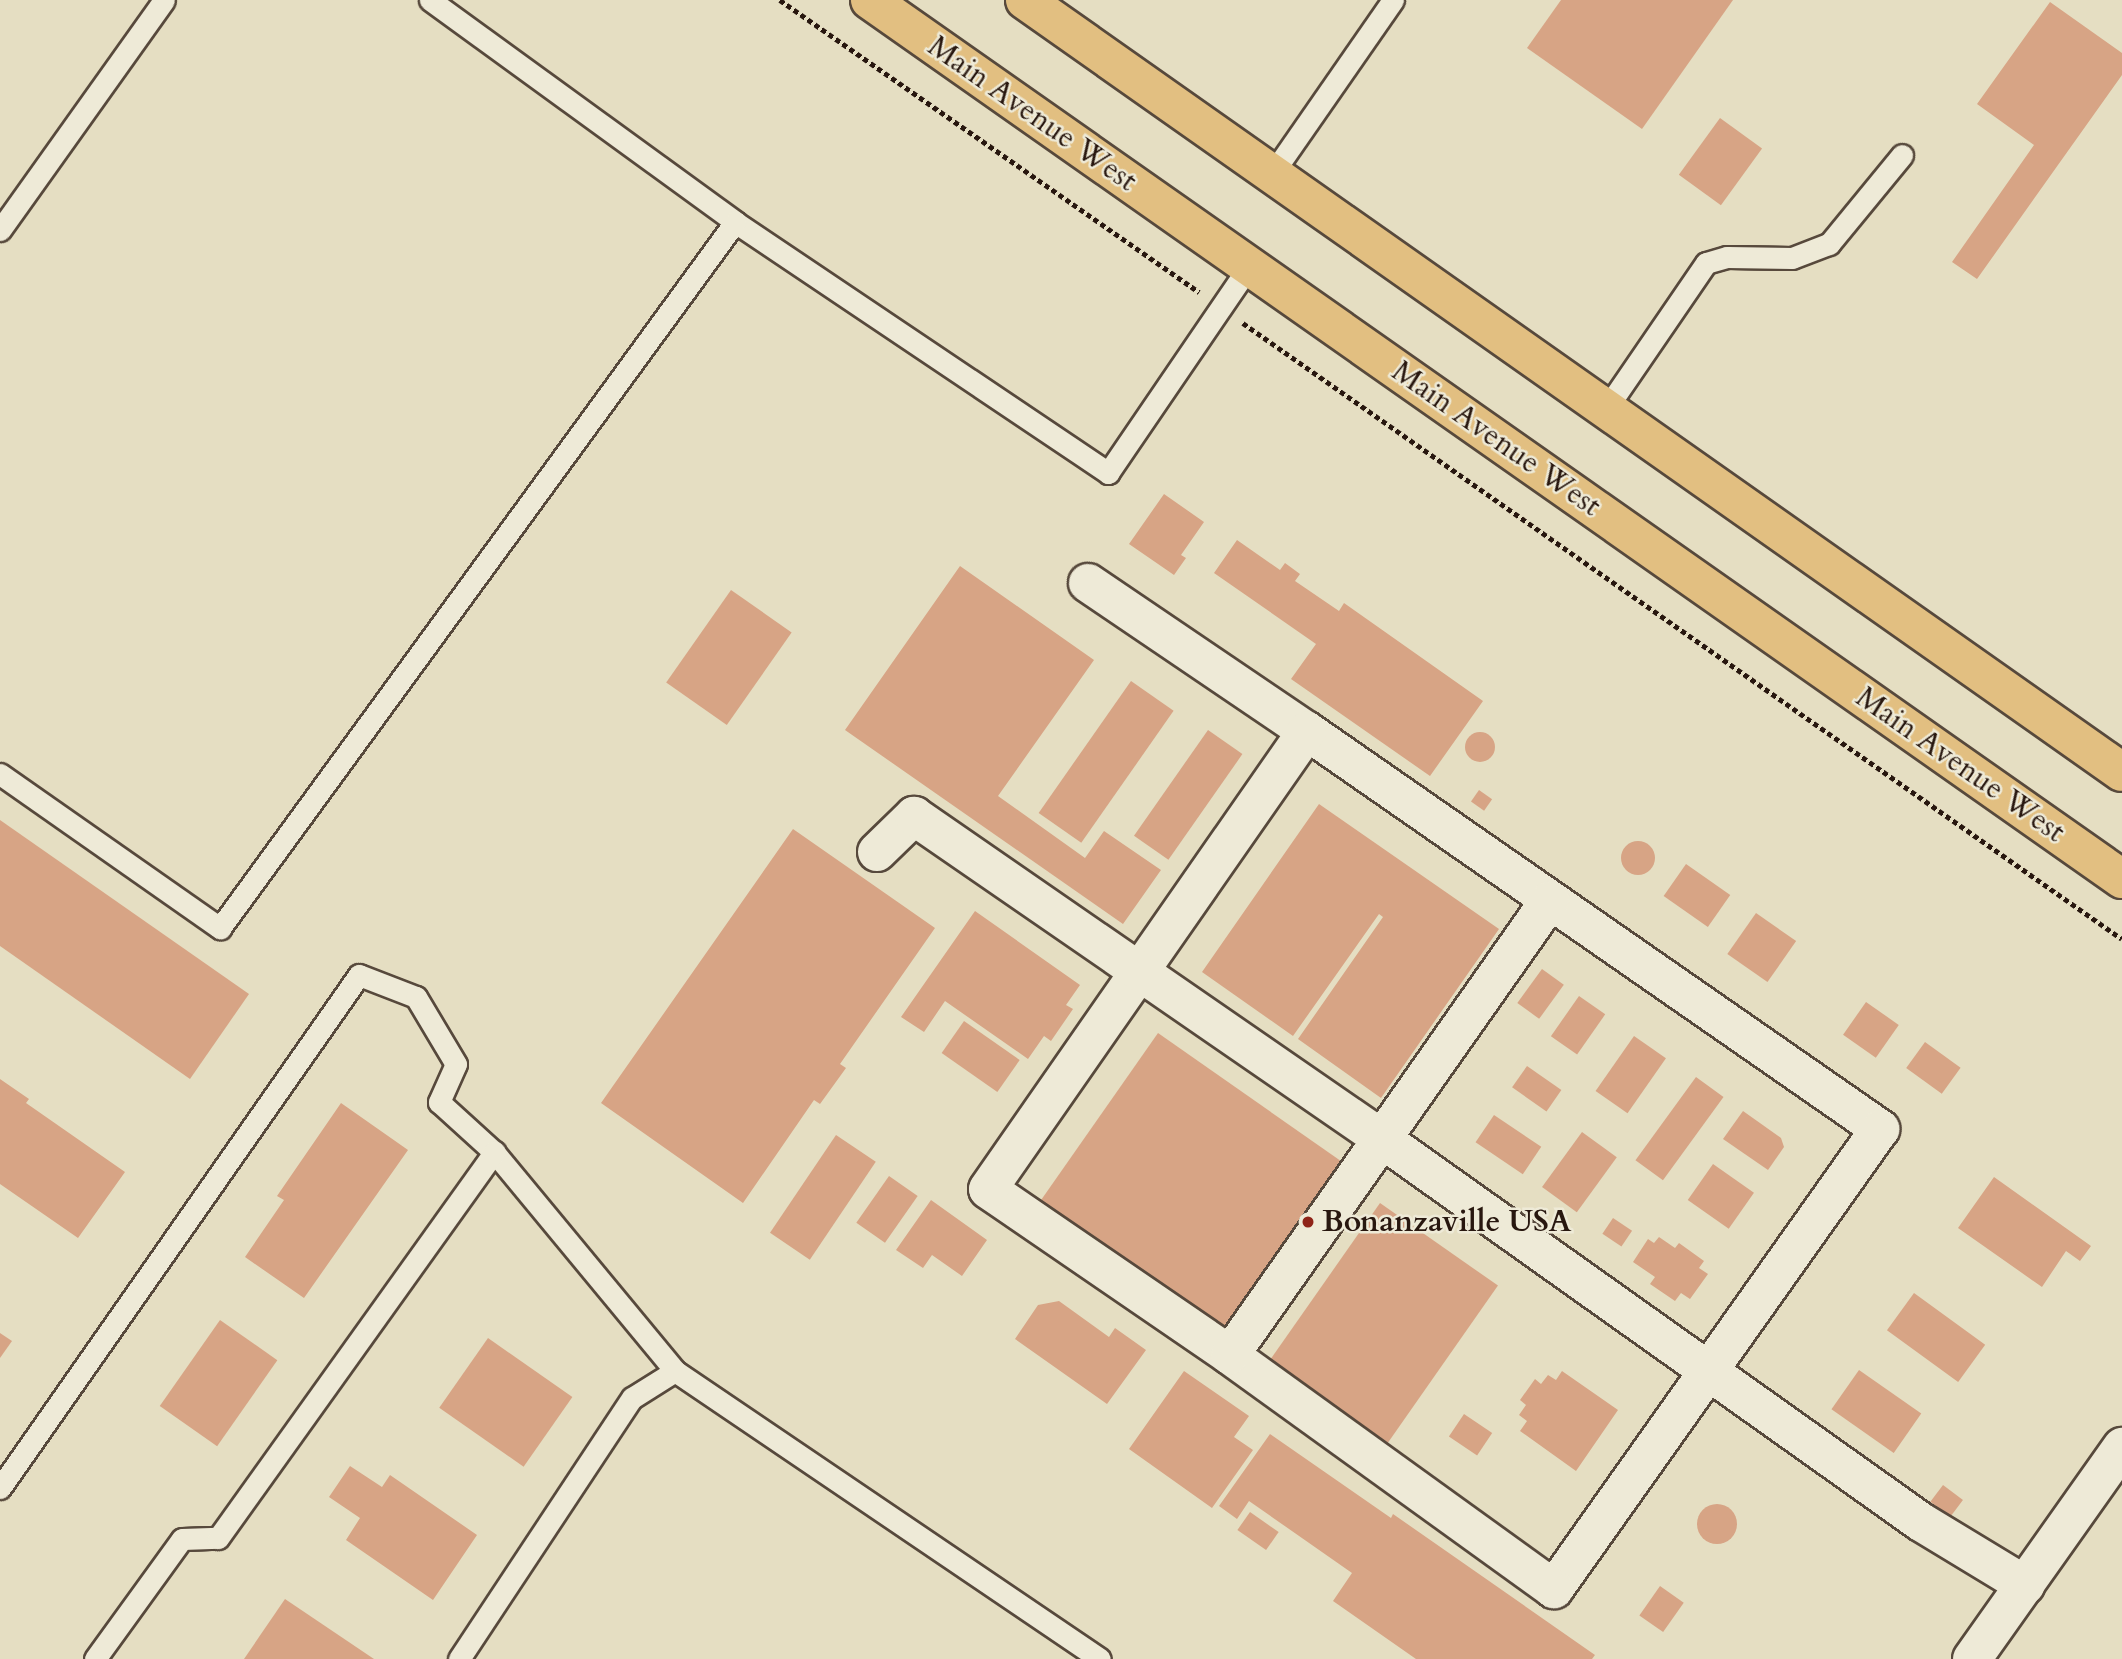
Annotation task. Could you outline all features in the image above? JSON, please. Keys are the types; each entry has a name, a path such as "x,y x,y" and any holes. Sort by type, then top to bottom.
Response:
{"main road":[{"name":"Main Avenue West","path":"870,0 2122,879"},
{"path":"1025,0 2122,772"}],"street":[{"path":"1088,583 1307,732 1880,1129 1554,1589 1230,1355 988,1189 1307,732"},
{"path":"877,852 914,817 1382,1139 1921,1522 2025,1585"},
{"path":"1230,1355 1550,900"},
{"path":"1972,1659 2122,1447"}],"lane":[{"path":"0,230 164,0"},
{"path":"430,0 735,222 1108,473 1250,266"},
{"path":"1272,174 1392,0"},
{"path":"1606,409 1706,264 1727,257 1793,258 1829,244 1902,155"},
{"path":"0,774 220,928 735,222"},
{"path":"0,1488 359,975 416,997 456,1064 439,1102 494,1152 675,1371 1100,1659"},
{"path":"95,1659 182,1539 218,1538 494,1152"},
{"path":"459,1659 632,1398 675,1371"}],"path":[{"path":"780,0 2122,939"}],"building":[{"path":"1561,0 1733,0 1642,129 1527,48"},
{"path":"2050,2 2122,53 2122,75 1977,279 1952,262 2034,145 1977,104"},
{"path":"1720,118 1762,149 1721,205 1679,175"},
{"path":"1164,494 1204,522 1181,555 1186,558 1174,575 1129,544"},
{"path":"1237,540 1280,570 1285,563 1300,574 1295,581 1339,611 1344,603 1483,701 1430,776 1291,679 1316,644 1214,573"},
{"path":"960,566 1094,660 998,796 1085,858 1104,831 1161,870 1123,924 845,730"},
{"path":"731,590 792,632 727,725 666,683"},
{"path":"1131,681 1174,711 1081,843 1039,813"},
{"path":"1208,730 1242,754 1168,860 1134,836"},
{"path":"1480,732 1491,736 1495,747 1491,758 1480,762 1469,758 1465,747 1469,736"},
{"path":"1479,790 1492,799 1484,811 1471,801"},
{"path":"1319,804 1499,929 1381,1098 1298,1039 1383,917 1379,914 1293,1036 1202,972"},
{"path":"0,820 249,994 190,1079 0,946"},
{"path":"793,829 935,928 840,1064 846,1068 820,1104 814,1100 743,1203 601,1103"},
{"path":"1638,841 1650,846 1655,858 1650,870 1638,875 1626,870 1621,858 1626,846"},
{"path":"1686,864 1730,895 1708,927 1664,896"},
{"path":"975,911 1080,985 1066,1005 1073,1009 1051,1041 1044,1036 1028,1059 945,1001 924,1032 901,1017"},
{"path":"1756,913 1796,941 1767,982 1727,954"},
{"path":"1542,969 1564,985 1539,1019 1517,1003"},
{"path":"1579,996 1605,1014 1577,1054 1551,1036"},
{"path":"1866,1002 1899,1025 1876,1058 1843,1035"},
{"path":"964,1021 1020,1060 997,1092 942,1053"},
{"path":"1158,1033 1345,1164 1225,1335 1038,1204"},
{"path":"1634,1036 1666,1058 1628,1113 1596,1091"},
{"path":"1925,1042 1961,1068 1942,1094 1906,1068"},
{"path":"1527,1066 1561,1090 1546,1111 1512,1087"},
{"path":"1696,1077 1724,1097 1663,1180 1635,1160"},
{"path":"0,1079 29,1099 26,1103 125,1172 78,1238 0,1184"},
{"path":"341,1103 408,1150 304,1298 245,1257 284,1200 277,1196"},
{"path":"1743,1111 1781,1138 1784,1147 1768,1170 1723,1139"},
{"path":"1494,1115 1541,1147 1523,1174 1476,1142"},
{"path":"1582,1132 1617,1157 1577,1212 1542,1187"},
{"path":"836,1135 876,1162 810,1260 770,1233"},
{"path":"1713,1164 1754,1193 1729,1229 1688,1200"},
{"path":"889,1176 918,1196 885,1243 856,1223"},
{"path":"1994,1177 2091,1246 2080,1261 2066,1251 2042,1287 1958,1228"},
{"path":"931,1200 987,1240 962,1276 932,1255 923,1268 896,1250"},
{"path":"1380,1203 1498,1286 1387,1445 1269,1362"},
{"path":"1613,1218 1632,1231 1621,1247 1602,1234"},
{"path":"1659,1237 1675,1248 1679,1243 1704,1261 1699,1268 1708,1274 1690,1299 1681,1293 1675,1301 1650,1284 1655,1277 1633,1262 1648,1239 1654,1243"},
{"path":"1914,1293 1985,1345 1958,1382 1887,1330"},
{"path":"1059,1301 1109,1337 1115,1328 1146,1350 1107,1404 1015,1339 1038,1305"},
{"path":"220,1320 277,1360 217,1446 160,1406"},
{"path":"0,1333 12,1341 0,1358"},
{"path":"488,1338 572,1397 524,1467 439,1408"},
{"path":"1859,1370 1921,1414 1894,1453 1831,1409"},
{"path":"1184,1371 1249,1416 1234,1437 1253,1450 1212,1508 1129,1449"},
{"path":"1562,1371 1618,1410 1576,1471 1520,1431 1527,1421 1519,1415 1526,1405 1520,1400 1535,1379 1541,1384 1548,1375 1556,1380"},
{"path":"1464,1414 1492,1433 1477,1455 1449,1436"},
{"path":"1270,1434 1391,1518 1393,1514 1595,1655 1592,1659 1416,1659 1333,1601 1352,1573 1249,1501 1237,1519 1219,1506"},
{"path":"350,1466 382,1487 390,1475 477,1535 433,1600 346,1540 360,1518 329,1497"},
{"path":"1943,1485 1963,1500 1950,1517 1930,1502"},
{"path":"1717,1504 1731,1510 1737,1524 1731,1538 1717,1544 1703,1538 1697,1524 1703,1510"},
{"path":"1250,1512 1279,1532 1266,1550 1237,1530"},
{"path":"1660,1586 1684,1603 1663,1632 1639,1615"},
{"path":"285,1599 374,1659 244,1659"}],"place":[{"name":"Bonanzaville USA","path":"1308,1222"}]}
